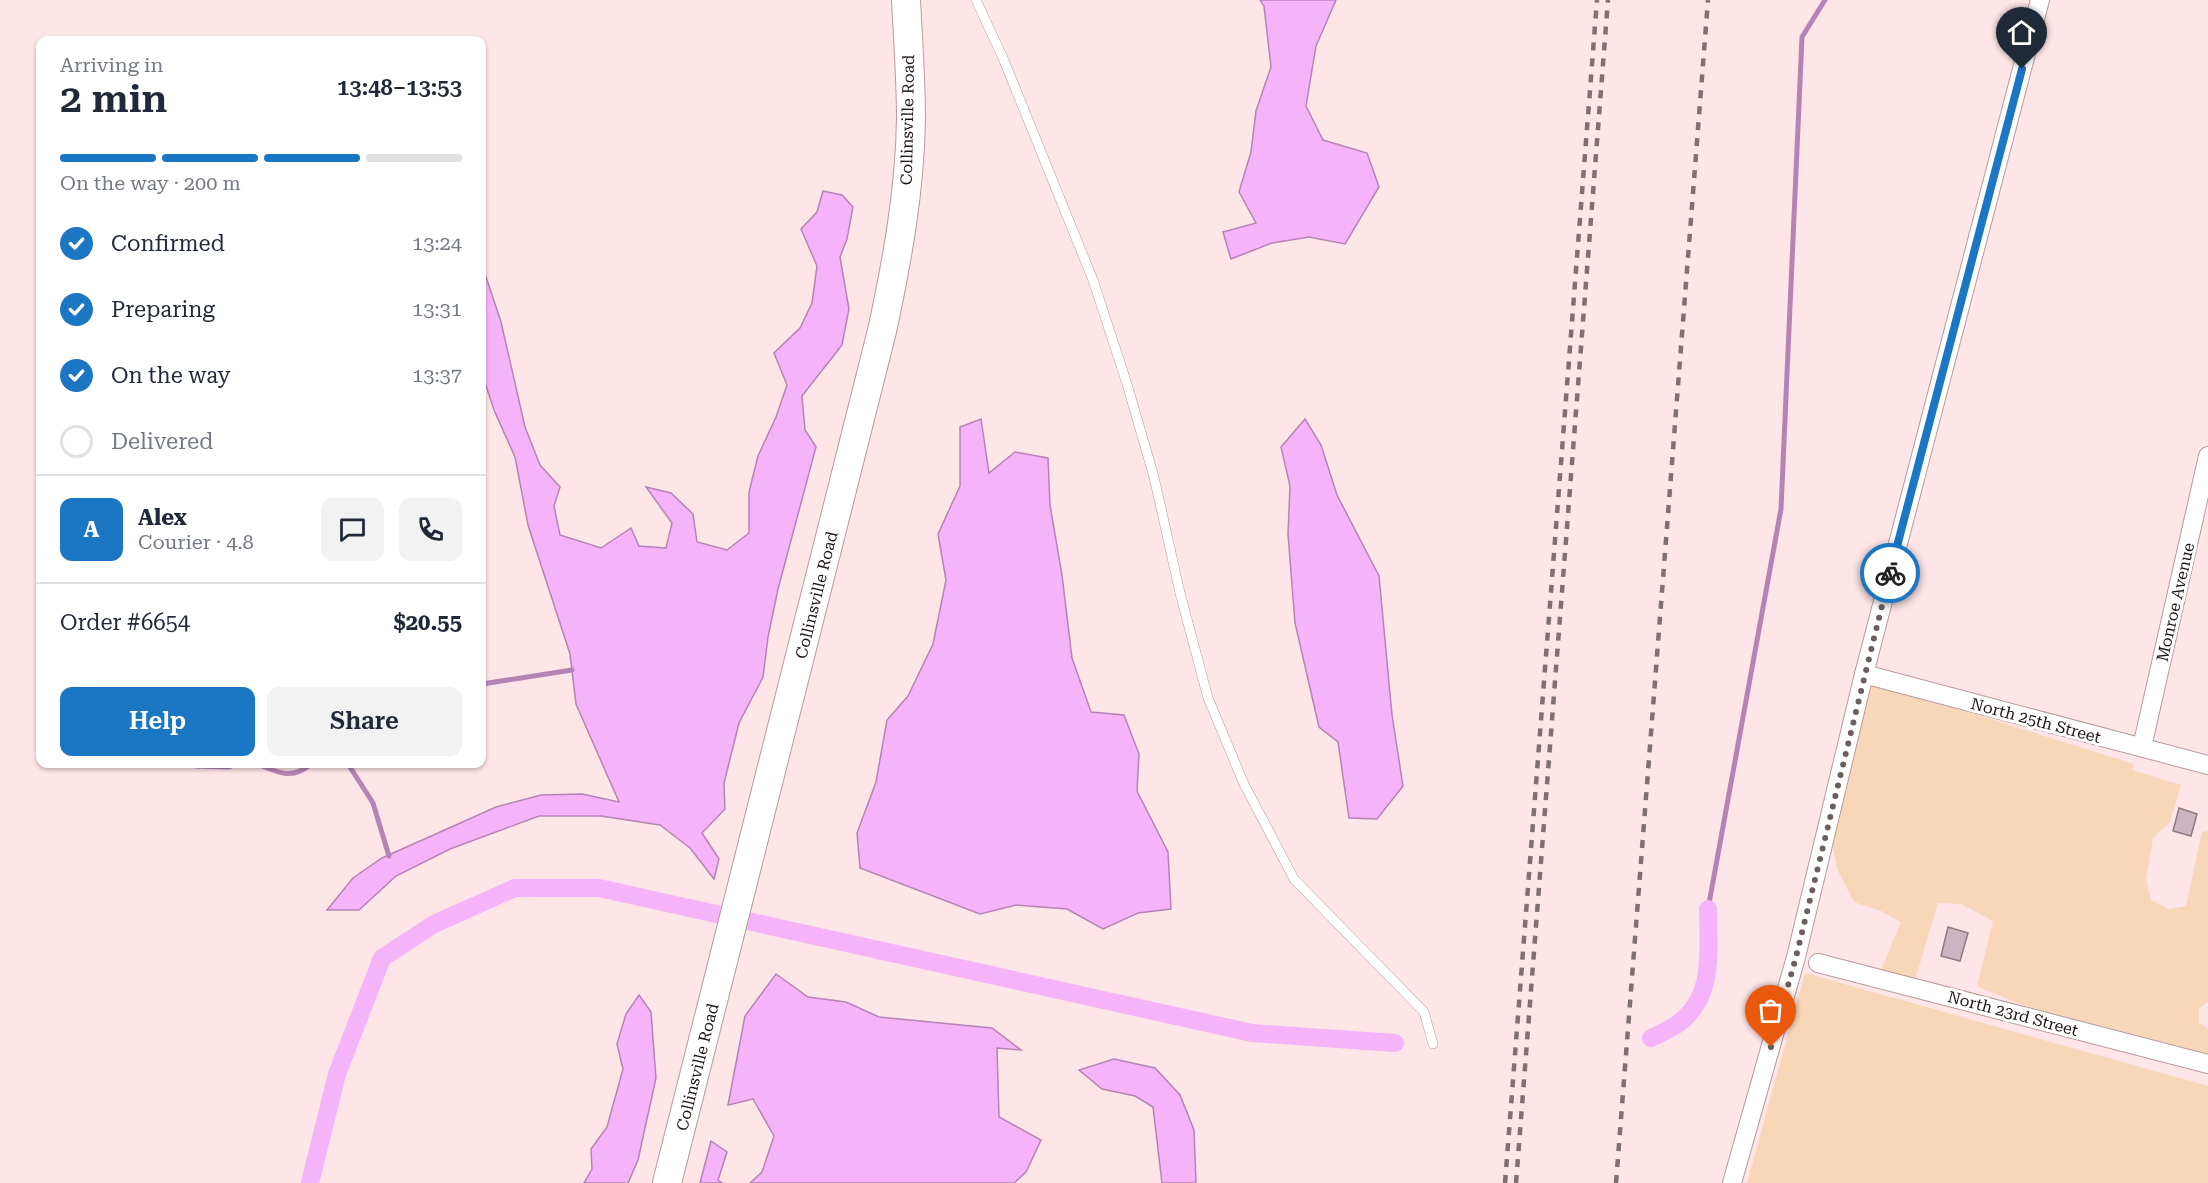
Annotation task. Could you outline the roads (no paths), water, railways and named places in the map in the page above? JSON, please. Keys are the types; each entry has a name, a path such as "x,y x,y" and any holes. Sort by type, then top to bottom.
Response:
{"main road":[{"name":"Collinsville Road","path":"667,1183 882,332 897,260 906,189 911,121 906,0"}],"street":[{"path":"1732,1183 1796,957 1864,674 2040,0"},
{"name":"Monroe Avenue","path":"2142,747 2208,456"},
{"name":"North 25th Street","path":"1864,674 2208,765"},
{"name":"North 23rd Street","path":"1818,963 2208,1064"}],"lane":[{"path":"976,0 1004,58 1096,290 1154,477 1180,593 1208,698 1244,783 1294,879 1424,1012 1432,1044"}],"waterway":[{"path":"1708,909 1781,509 1802,37 1825,0"},
{"path":"486,683 572,670"},
{"path":"268,768 285,773 298,772 305,768"},
{"path":"351,768 373,803 389,856"},
{"path":"310,1183 337,1074 382,958 434,924 515,888 599,888 1252,1033 1395,1043"},
{"path":"1651,1038 1676,1025 1689,1014 1698,1001 1707,972 1708,909"}],"railway":[{"path":"1505,1183 1597,0"},
{"path":"1516,1183 1608,0"},
{"path":"1616,1183 1708,0"}]}
